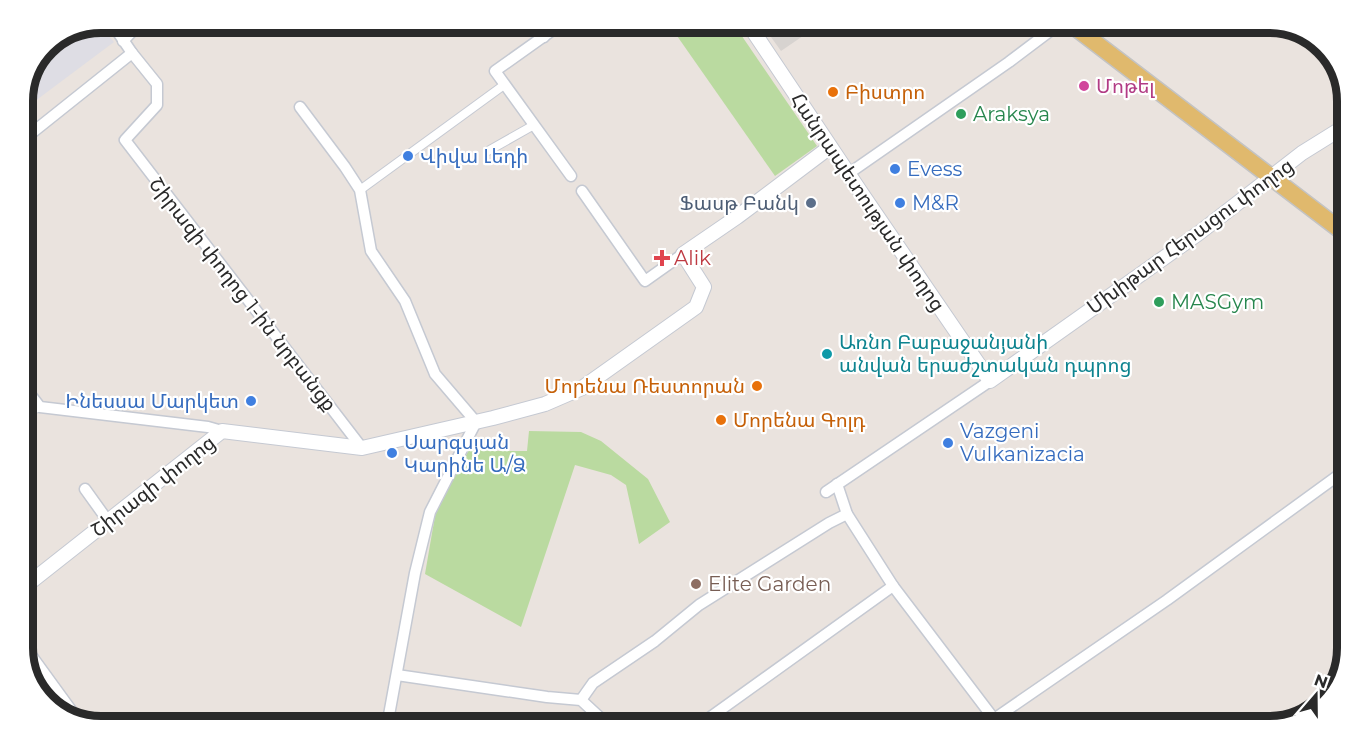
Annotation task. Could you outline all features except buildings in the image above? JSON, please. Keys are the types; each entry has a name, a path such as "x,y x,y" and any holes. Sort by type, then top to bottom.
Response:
{"main road":[{"path":"1083,33 1337,227"}],"street":[{"path":"33,132 132,53 118,33"},
{"path":"123,41 131,33"},
{"path":"541,33 544,37"},
{"path":"549,33 495,71 571,176"},
{"name":"Հանրապետության փողոց","path":"754,33 990,381"},
{"path":"848,174 1047,33"},
{"name":"Շիրազի փողոց 1-ին նրբանցք","path":"132,53 157,84 157,105 125,140 362,448"},
{"path":"360,190 504,85"},
{"path":"300,107 360,190 371,251 405,301 435,374 476,422 430,512 415,573 389,716"},
{"path":"488,151 534,125"},
{"name":"Մխիթար Հերացու փողոց","path":"826,492 990,381 1199,232 1302,153 1337,131"},
{"path":"582,191 645,281 737,217 830,147"},
{"name":"Շիրազի փողոց","path":"33,580 222,431 362,448 545,404 582,388 696,307 704,287 683,254"},
{"path":"33,398 40,407"},
{"path":"33,409 40,407 222,431"},
{"path":"998,716 1167,600 1337,476"},
{"path":"837,484 848,514 892,586 992,716"},
{"path":"85,489 108,521"},
{"path":"581,700 593,682 655,641 699,605 829,523 848,514"},
{"path":"712,716 892,586"},
{"path":"34,659 70,708"},
{"path":"397,675 581,700 598,716"}],"shaded area":[{"path":"101,33 106,33 114,42 33,103 38,75 53,53 63,45 75,38"},
{"path":"768,33 807,33 781,51"}],"green space":[{"path":"675,33 740,33 817,146 775,176"},
{"path":"529,431 581,432 601,441 648,479 670,522 639,544 626,485 611,475 575,465 521,627 425,574 436,510 475,439 493,451 527,451"}],"place":[{"name":"Մոթել","path":"1084,86"},
{"name":"Բիստրո","path":"833,92"},
{"name":"Araksya","path":"961,114"},
{"name":"Վիվա Լեդի","path":"408,156"},
{"name":"Evess","path":"895,169"},
{"name":"Ֆասթ Բանկ","path":"811,203"},
{"name":"M&R","path":"900,203"},
{"name":"Alik","path":"662,258"},
{"name":"MASGym","path":"1159,302"},
{"name":"Առնո Բաբաջանյանի անվան երաժշտական դպրոց","path":"827,354"},
{"name":"Մորենա Ռեստորան","path":"757,386"},
{"name":"Ինեսսա Մարկետ","path":"251,401"},
{"name":"Մորենա Գոլդ","path":"721,420"},
{"name":"Vazgeni Vulkanizacia","path":"948,443"},
{"name":"Սարգսյան Կարինե Ա/Ձ","path":"392,453"},
{"name":"Elite Garden","path":"696,584"}]}
